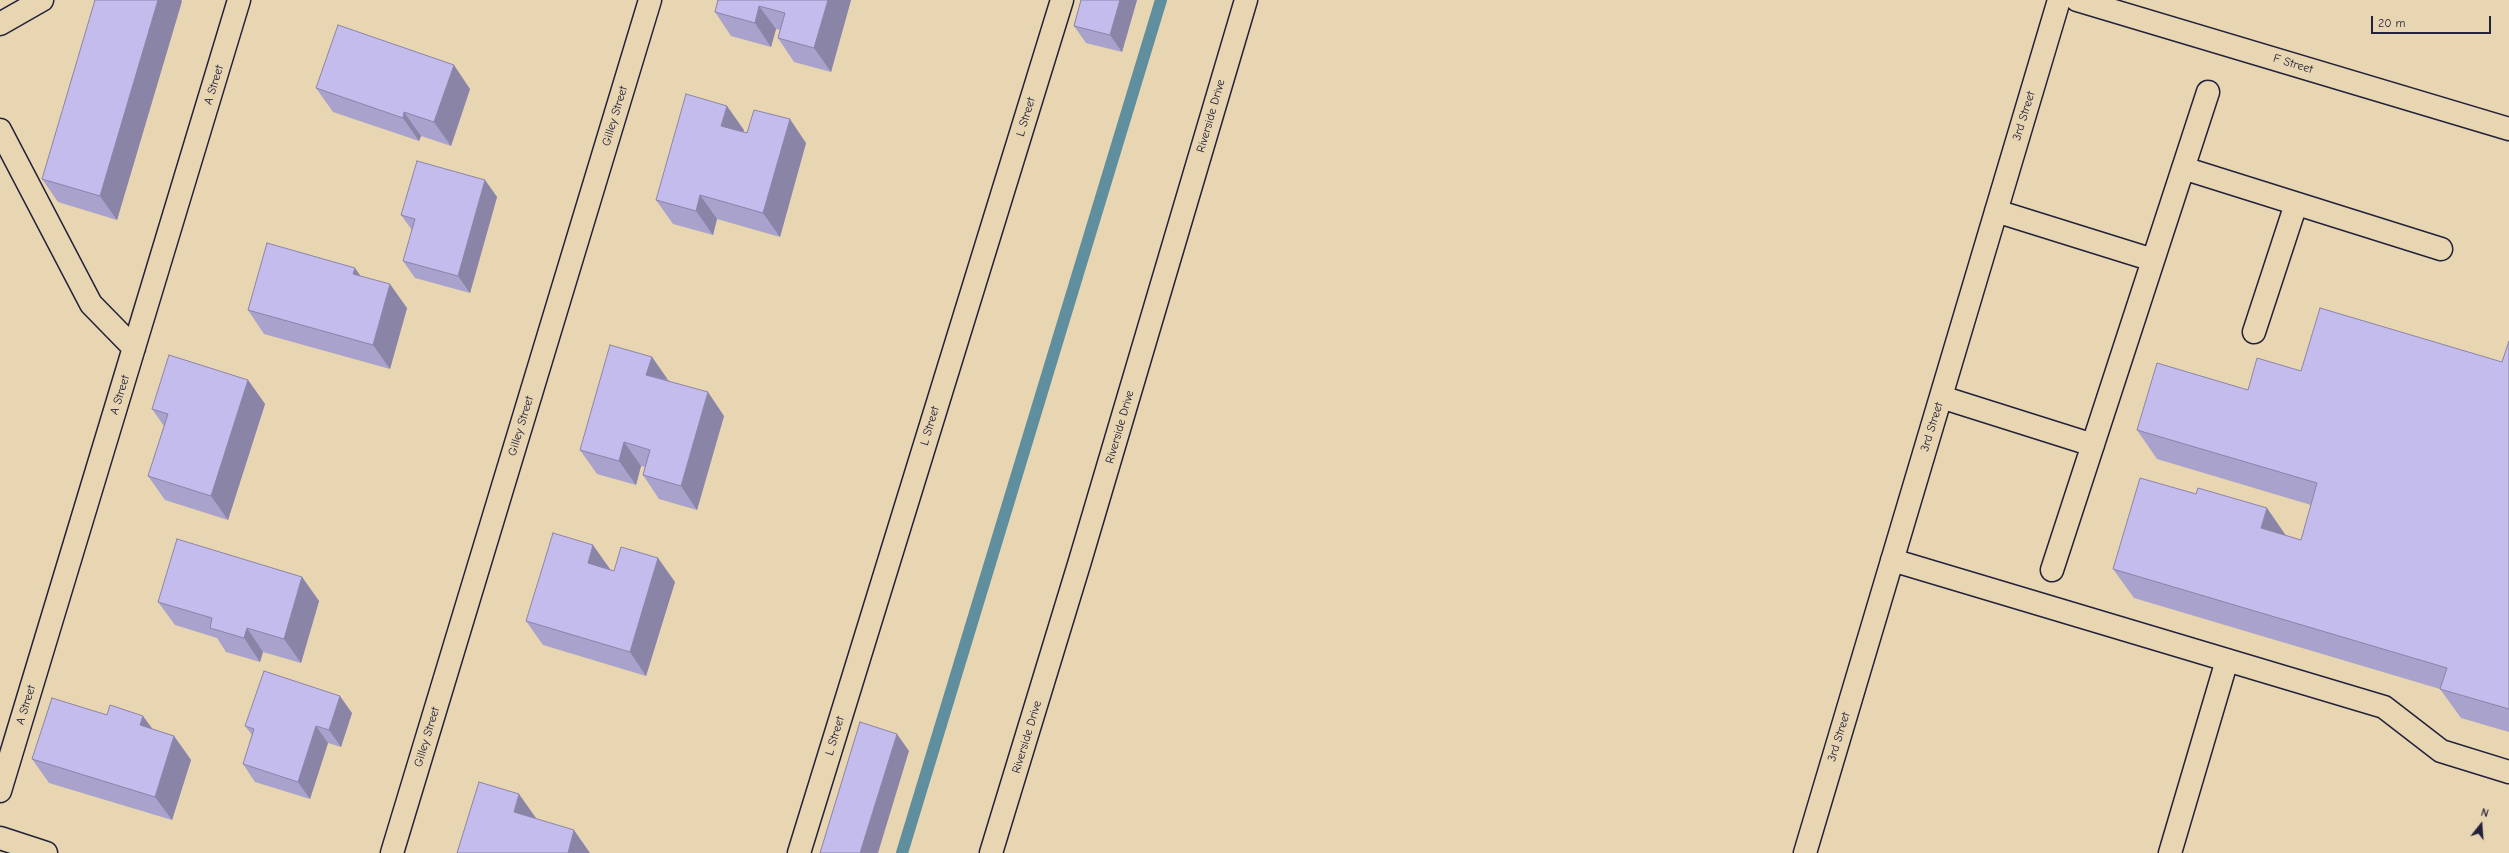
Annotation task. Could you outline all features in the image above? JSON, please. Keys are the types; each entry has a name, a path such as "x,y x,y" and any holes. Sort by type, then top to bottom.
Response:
{"street":[{"path":"0,24 42,0"},
{"name":"A Street","path":"0,791 239,0"},
{"name":"Gilley Street","path":"392,853 650,0"},
{"name":"L Street","path":"799,853 1062,0"},
{"name":"Riverside Drive","path":"991,853 1078,568 1246,0"},
{"name":"3rd Street","path":"1805,853 2059,0"},
{"name":"F Street","path":"2078,0 2509,129"},
{"path":"2052,570 2208,92"},
{"path":"0,130 91,304 134,348"},
{"path":"2183,168 2441,249"},
{"path":"2254,332 2296,204"},
{"path":"1996,211 2153,260"},
{"path":"1941,397 2092,445"},
{"path":"1892,560 2384,707 2441,751 2509,772"},
{"path":"2170,853 2227,660"},
{"path":"0,838 46,853"}],"building":[{"path":"95,0 158,0 100,196 42,179"},
{"path":"718,0 828,0 814,48 778,38 785,13 759,6 755,23 715,12"},
{"path":"1081,0 1120,0 1110,35 1074,26"},
{"path":"338,25 454,65 434,122 404,112 403,118 316,88"},
{"path":"686,94 727,106 721,126 747,133 754,110 790,119 763,213 700,195 696,211 656,200"},
{"path":"417,161 485,180 458,276 403,261 415,219 401,215"},
{"path":"267,243 355,268 353,274 390,284 373,345 248,310"},
{"path":"2320,308 2502,362 2509,341 2509,709 2440,689 2447,668 2113,569 2140,478 2196,494 2198,488 2267,508 2261,528 2301,540 2317,483 2137,430 2157,363 2248,390 2257,358 2301,371"},
{"path":"610,345 652,357 646,375 708,392 681,486 643,475 650,450 624,442 619,461 580,450"},
{"path":"169,355 248,380 211,496 148,476 168,414 152,409"},
{"path":"553,533 593,545 588,563 614,571 621,547 658,558 630,652 526,621"},
{"path":"177,539 302,577 284,639 247,628 244,638 210,628 212,618 158,602"},
{"path":"264,671 340,696 329,730 316,726 298,782 243,764 254,729 245,726"},
{"path":"52,698 107,715 110,705 143,716 140,725 174,736 155,797 32,759"},
{"path":"860,722 897,734 860,853 820,853"},
{"path":"479,782 519,794 514,812 574,830 568,853 457,853"}],"waterway":[{"path":"902,853 1161,0"}]}
